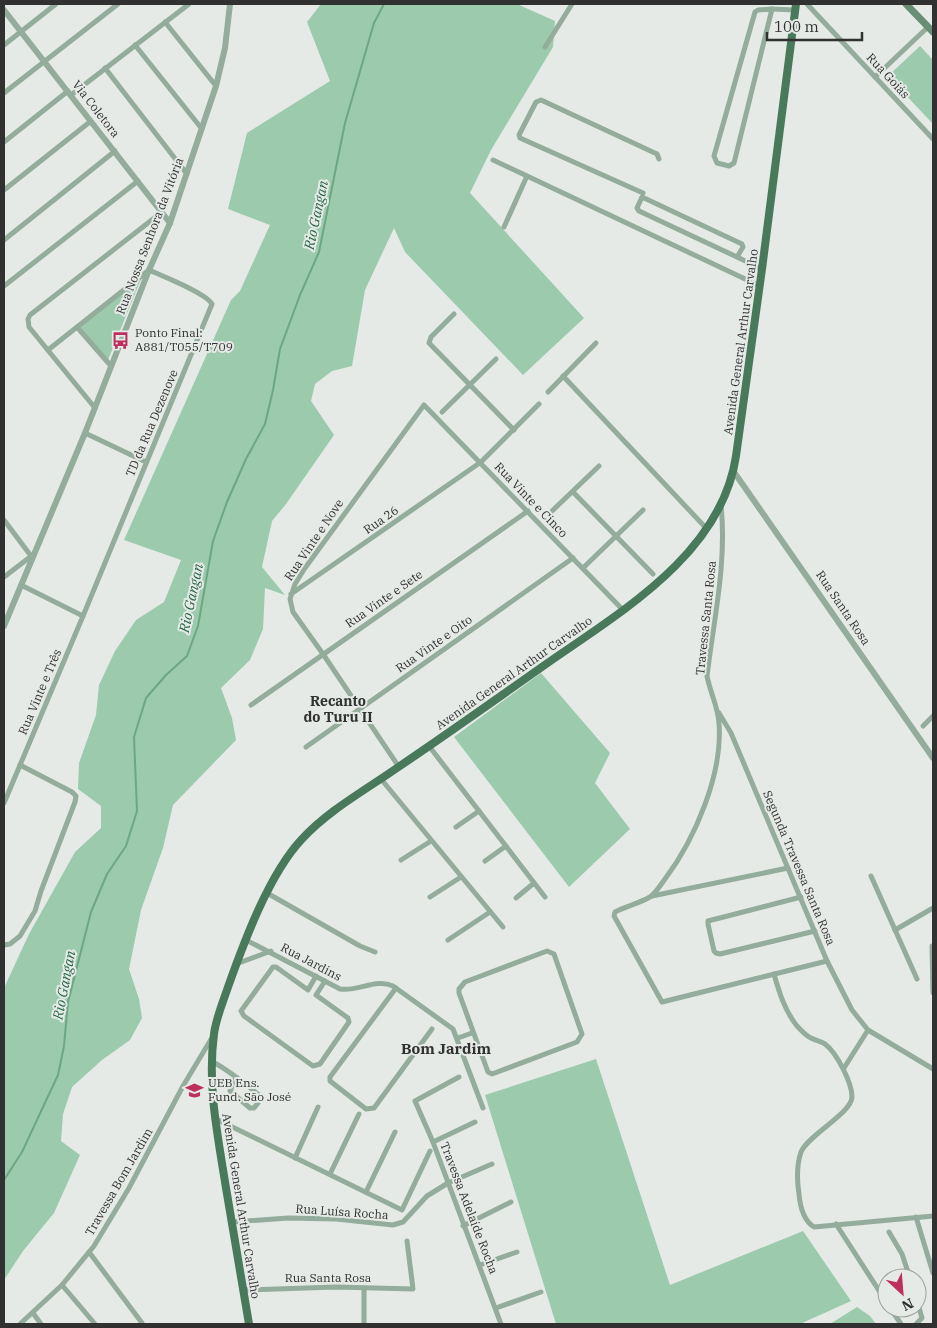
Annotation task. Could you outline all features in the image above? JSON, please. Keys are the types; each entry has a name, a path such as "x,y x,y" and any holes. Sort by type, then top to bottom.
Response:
{"main road":[{"path":"906,4 931,30"},
{"name":"Avenida General Arthur Carvalho","path":"249,1324 214,1118 214,1033 219,1012 236,964 267,893 289,855 300,841 346,802 623,610 672,571 685,557 721,505 734,472 796,7"}],"street":[{"path":"4,44 56,4"},
{"path":"4,93 118,4"},
{"path":"4,142 189,4"},
{"name":"Rua Nossa Senhora da Vitória","path":"4,626 85,433 188,175 216,86 225,48 230,4"},
{"path":"545,47 572,4"},
{"name":"Rua Goiás","path":"807,4 933,139"},
{"path":"772,10 734,163 729,166 717,163 714,156 755,12 758,10 796,7"},
{"name":"Via Coletora","path":"4,10 170,223"},
{"path":"165,22 216,86"},
{"path":"875,77 931,30"},
{"path":"135,45 202,129"},
{"path":"105,68 188,175"},
{"path":"644,193 520,138 519,135 536,102 541,100 657,154 659,159"},
{"path":"4,190 91,121"},
{"path":"4,240 114,151"},
{"path":"493,160 760,286"},
{"path":"504,227 527,176"},
{"path":"4,286 138,181"},
{"path":"737,258 743,247 742,244 642,197 637,208 639,211 737,258 762,269"},
{"path":"95,408 29,327 30,315 162,212"},
{"path":"48,350 149,270"},
{"name":"TD da Rua Dezenove","path":"83,616 212,304 208,299 189,288 149,270"},
{"path":"454,314 428,341 514,430"},
{"path":"77,327 111,366"},
{"path":"548,392 596,343"},
{"path":"442,412 496,359"},
{"path":"563,376 706,528"},
{"name":"Rua 26","path":"291,594 481,462 540,404"},
{"name":"Rua Vinte e Cinco","path":"424,405 623,610"},
{"name":"Rua Vinte e Nove","path":"398,767 361,709 293,612 290,599 295,584 305,568 424,405"},
{"path":"85,433 146,462"},
{"path":"551,512 600,466"},
{"name":"Rua Santa Rosa","path":"734,472 840,629 933,758"},
{"path":"573,492 653,574"},
{"name":"Travessa Santa Rosa","path":"652,896 672,870 686,847 702,812 712,778 720,737 718,710 707,676 722,570 723,526 721,505"},
{"path":"583,568 643,510"},
{"name":"Rua Vinte e Sete","path":"252,705 528,511"},
{"path":"4,520 33,554 4,577"},
{"name":"Rua Vinte e Oito","path":"306,747 573,558"},
{"path":"22,585 83,616"},
{"name":"Rua Vinte e Três","path":"4,803 83,616"},
{"name":"Segunda Travessa Santa Rosa","path":"718,710 731,733 827,961 849,1005 868,1030 933,1069"},
{"path":"923,726 933,716"},
{"path":"429,746 545,898"},
{"path":"4,946 20,936 34,911 76,802 75,794 20,764"},
{"path":"381,779 503,927"},
{"path":"456,827 479,811"},
{"path":"402,860 432,841"},
{"path":"485,861 506,846"},
{"name":"Travessa Santa Rosa","path":"774,974 662,1002 616,921 614,914 652,896 788,868"},
{"path":"871,876 917,979"},
{"path":"430,897 461,877"},
{"path":"516,898 534,882"},
{"path":"267,893 360,946 375,952"},
{"path":"801,897 708,921 714,951 716,954 720,954 815,930"},
{"path":"895,930 933,908"},
{"path":"448,940 490,912"},
{"name":"Rua Jardins","path":"246,940 344,989 384,983 396,988 453,1029 483,1108"},
{"path":"932,946 933,993"},
{"name":"Rua Jardins","path":"236,964 270,951"},
{"path":"547,951 554,954 582,1034 577,1042 492,1074 486,1070 472,1033 459,993 462,984 547,951"},
{"path":"827,961 774,974 788,1012 796,1025 810,1038 826,1044 844,1068 852,1100 846,1108 805,1146 801,1153 798,1185 800,1203 806,1220 814,1226 933,1216"},
{"path":"273,967 276,967 308,990 349,1021 320,1064 315,1066 244,1016 241,1011 273,967"},
{"path":"308,990 316,976"},
{"path":"316,995 325,981"},
{"path":"396,988 330,1077 330,1081 366,1109 374,1108 432,1029"},
{"path":"844,1068 868,1030"},
{"name":"Travessa Bom Jardim","path":"23,1323 62,1285 89,1252 129,1188 183,1086 214,1033"},
{"path":"458,1038 472,1033"},
{"path":"213,1062 236,1077 261,1097 254,1108 250,1108 231,1093 230,1089 236,1077"},
{"name":"Travessa Adelaíde Rocha","path":"459,1077 415,1101 433,1142 463,1226 502,1324"},
{"path":"295,1158 318,1107"},
{"path":"330,1174 358,1114"},
{"path":"214,1118 402,1210 430,1151"},
{"path":"433,1142 475,1122"},
{"path":"366,1192 395,1132"},
{"name":"Rua Luísa Rocha","path":"232,1222 336,1219 392,1225 403,1222 422,1200 448,1183 492,1164"},
{"path":"463,1226 511,1202"},
{"path":"916,1217 933,1273"},
{"path":"836,1224 877,1288"},
{"path":"889,1232 902,1254 907,1268"},
{"name":"Rua Santa Rosa","path":"243,1290 336,1287 413,1289 407,1242"},
{"path":"89,1252 142,1322"},
{"path":"480,1265 516,1252"},
{"path":"62,1285 95,1324"},
{"path":"364,1288 364,1324"},
{"path":"496,1308 541,1292"},
{"path":"33,1313 41,1324"}],"green space":[{"path":"321,4 517,4 555,21 553,47 491,150 470,193 584,318 523,375 405,252 394,228 365,290 352,366 332,371 315,384 311,401 334,435 272,521 262,567 285,595 265,588 263,629 250,660 221,688 232,718 236,740 173,805 163,848 141,910 129,969 139,999 142,1018 130,1040 102,1060 72,1087 63,1114 61,1141 80,1155 54,1213 23,1251 4,1280 4,988 29,934 75,852 101,828 101,806 78,789 79,763 96,715 99,685 115,651 136,620 164,602 181,560 124,540 231,300 240,291 270,225 228,209 247,133 330,81 307,22"},
{"path":"920,46 933,60 933,124 888,76"},
{"path":"141,279 108,360 80,327"},
{"path":"541,673 610,753 595,783 630,829 569,887 454,737"},
{"path":"596,1059 670,1285 803,1231 851,1301 800,1324 556,1324 485,1095"},
{"path":"857,1307 870,1316 876,1324 830,1324"}],"waterway":[{"name":"Rio Gangan","path":"4,1180 22,1152 58,1075 64,1046 68,1002 91,912 107,874 126,846 137,811 134,737 146,698 166,675 187,656 198,626 213,541 227,502 246,459 265,424 280,349 300,295 319,252 345,123 374,23 384,4"}],"place":[{"name":"Ponto Final: A881/T055/T709","path":"121,340"},
{"name":"UEB Ens. Fund. São José","path":"194,1090"}],"district":[{"name":"Recanto do Turu II","path":"338,710"},
{"name":"Bom Jardim","path":"446,1049"}]}
